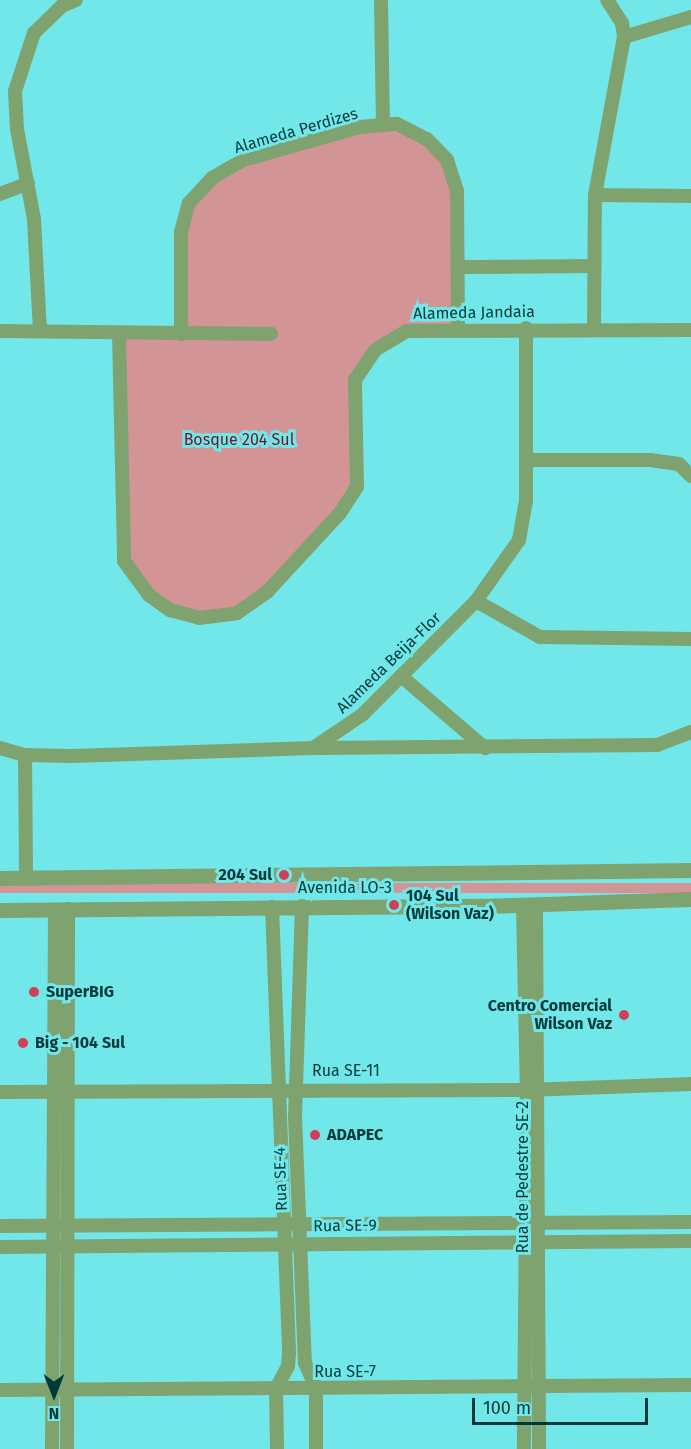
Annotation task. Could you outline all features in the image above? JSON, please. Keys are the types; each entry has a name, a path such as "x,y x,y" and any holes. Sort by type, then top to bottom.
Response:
{"street":[{"path":"40,331 36,245 28,183 17,129 15,91 34,33 62,6 76,0"},
{"path":"381,0 383,125"},
{"path":"594,329 592,266 595,195 624,37 622,23 607,0"},
{"path":"624,37 691,16"},
{"name":"Alameda Perdizes","path":"181,334 181,232 189,203 212,178 243,160 360,127 397,124 427,139 447,160 457,191 458,329"},
{"path":"0,194 28,183"},
{"path":"595,195 691,196"},
{"path":"459,267 592,266"},
{"name":"Alameda Beija-Flor","path":"312,748 362,715 476,601 519,540 526,502 526,328"},
{"name":"Alameda Jandaia","path":"119,334 124,561 149,594 170,610 199,618 237,613 267,592 340,513 357,487 355,380 375,350 407,331 689,328"},
{"path":"0,331 119,334 271,333"},
{"path":"526,460 650,460 679,464 691,476"},
{"path":"476,601 540,637 691,639"},
{"path":"401,676 485,748"},
{"path":"0,748 25,755 312,748 657,745 691,732"},
{"path":"25,755 26,878"},
{"name":"Avenida LO-3","path":"0,878 691,870"},
{"name":"Avenida LO-3","path":"0,910 530,905 691,898"},
{"name":"Rua de Pedestre SE-2","path":"524,1449 531,1388 533,1224 530,905"},
{"name":"Rua SE-4","path":"277,1449 276,1389 288,1366 292,1244 299,1226 298,1088 302,906"},
{"name":"Rua SE-4","path":"272,907 283,1227 292,1244 305,1363 316,1388 316,1449"},
{"path":"61,909 59,1247 67,1389 67,1449"},
{"name":"Rua SE-11","path":"0,1092 279,1088 533,1089 691,1084"},
{"name":"Rua SE-9","path":"0,1226 283,1227 691,1222"},
{"name":"Rua SE-9","path":"0,1247 691,1241"},
{"path":"52,1449 51,1389 59,1247"},
{"name":"Rua SE-7","path":"0,1390 531,1388 691,1385"},
{"name":"Rua de Pedestre SE-2","path":"531,1388 539,1449"}],"green space":[{"name":"Bosque 204 Sul","path":"397,124 427,139 457,191 458,329 407,331 374,350 355,380 357,487 340,513 237,613 170,610 124,561 119,334 181,334 189,203 243,160"},
{"path":"0,883 691,883 691,893 0,893"}],"place":[{"name":"204 Sul","path":"284,875"},
{"name":"104 Sul (Wilson Vaz)","path":"394,905"},
{"name":"SuperBIG","path":"34,992"},
{"name":"Centro Comercial Wilson Vaz","path":"624,1015"},
{"name":"Big - 104 Sul","path":"23,1043"},
{"name":"ADAPEC","path":"315,1135"}]}
